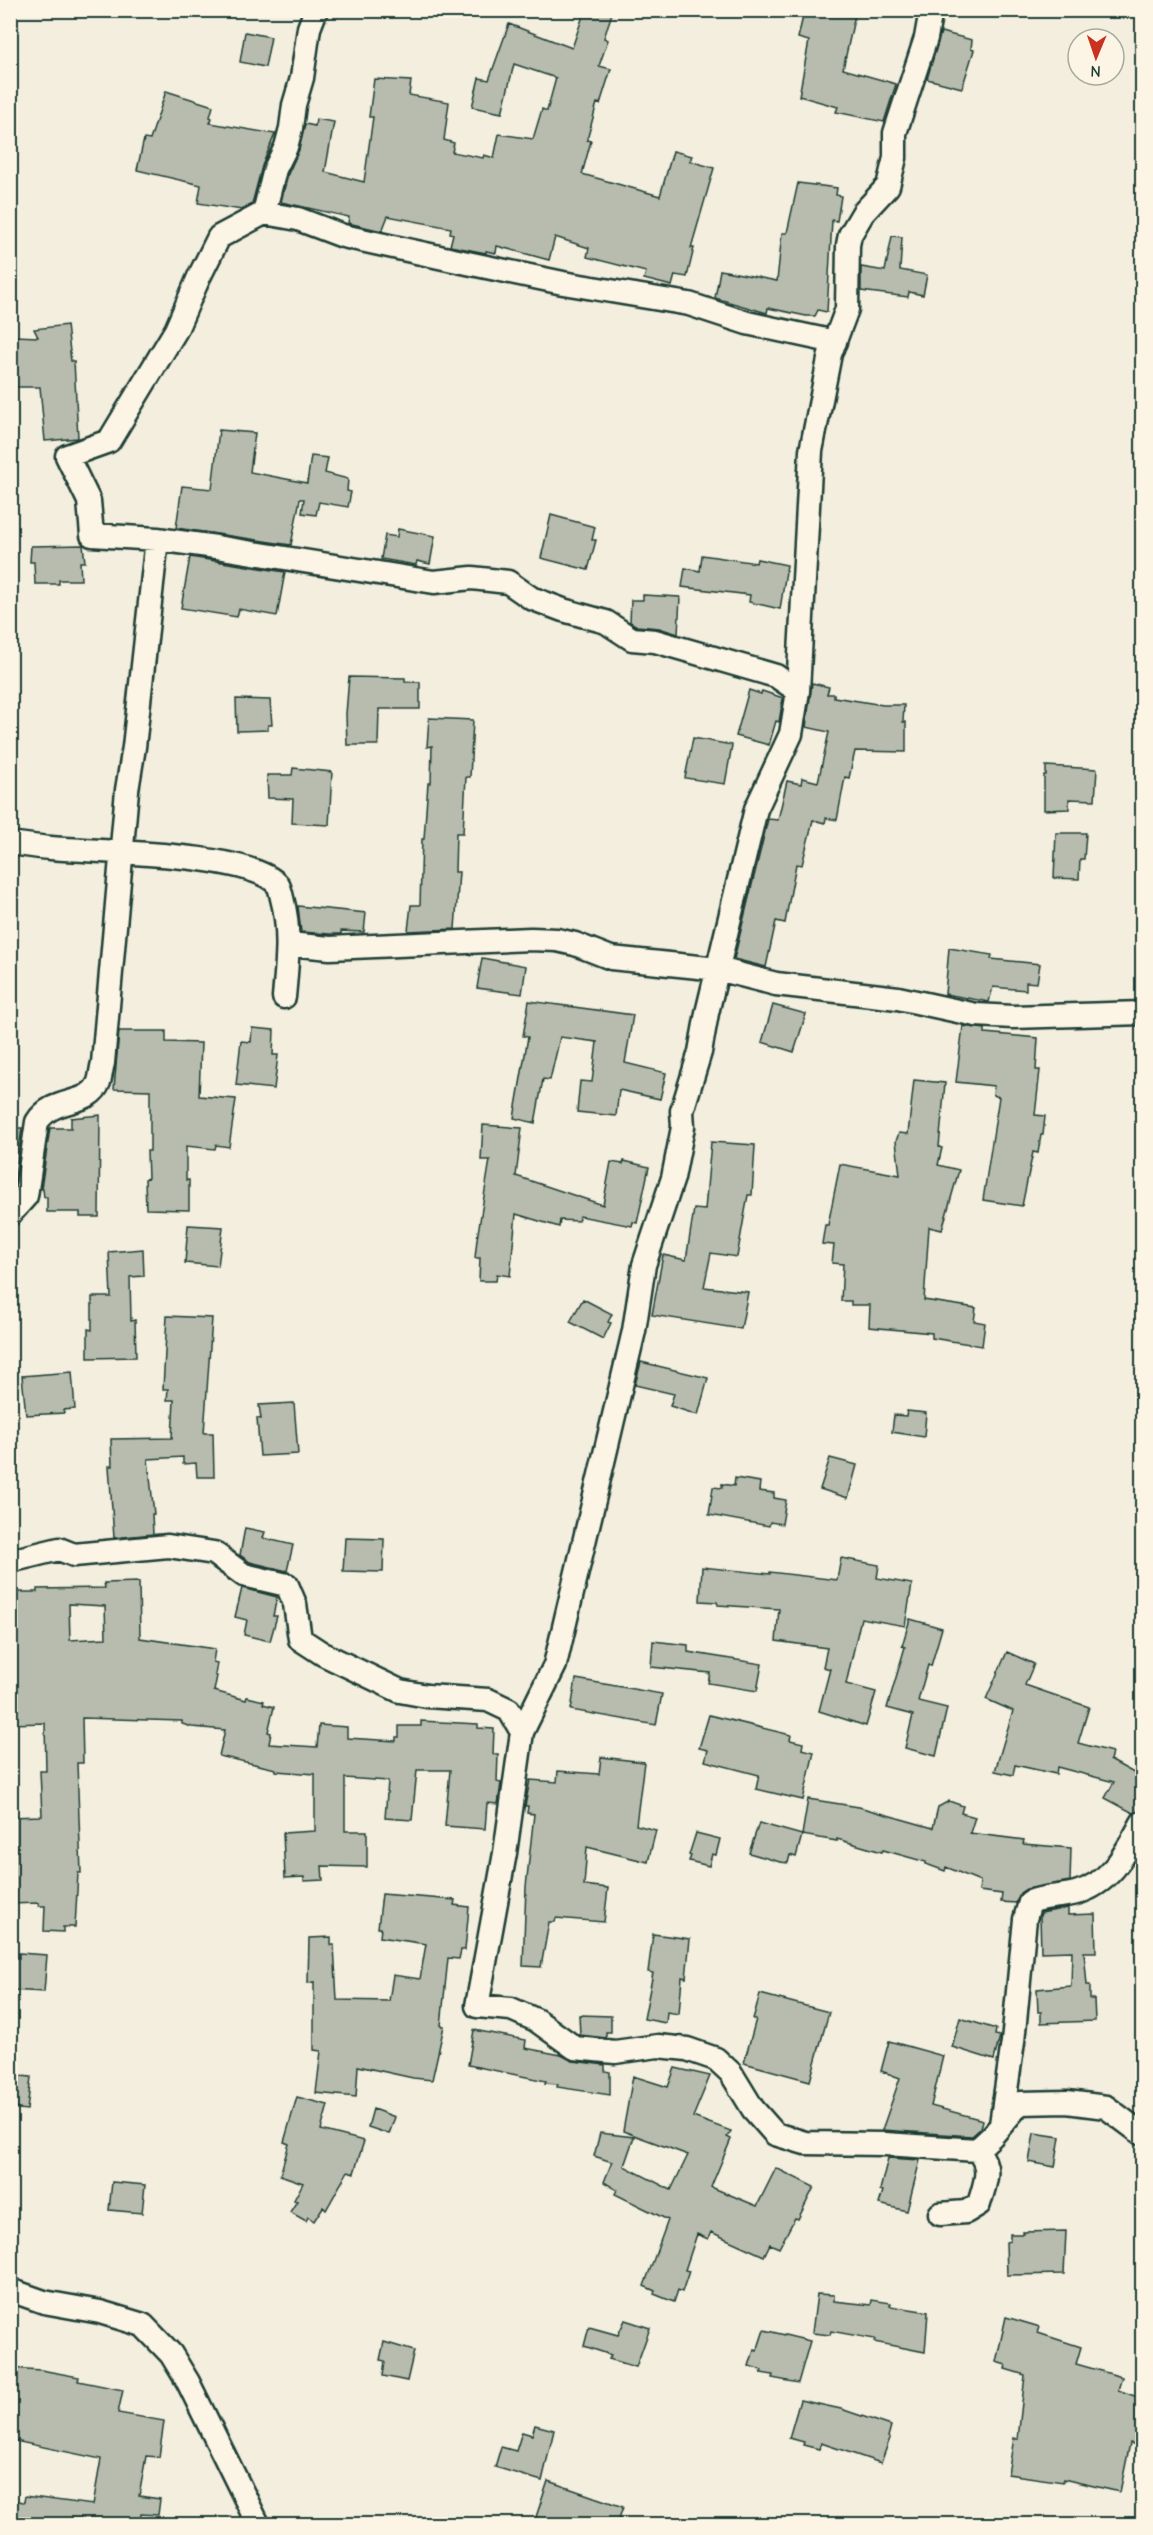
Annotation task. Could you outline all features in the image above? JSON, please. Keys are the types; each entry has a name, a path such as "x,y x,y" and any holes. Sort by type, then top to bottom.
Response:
{"street":[{"path":"264,213 275,169 286,147 291,128 294,105 302,78 309,28 316,10"},
{"path":"931,10 926,38 895,133 895,158 888,186 863,213 850,235 847,309 835,342 811,451 798,691 791,734 756,810 700,1052 682,1111 683,1127 673,1179 644,1265 634,1331 555,1665 522,1732 505,1852 477,2006 511,2009 528,2016 575,2048 615,2052 658,2046 687,2049 716,2059 731,2073 753,2109 775,2134 805,2143 885,2144 977,2150 986,2160 987,2177 979,2204 966,2212 940,2214"},
{"path":"798,691 776,676 655,641 632,639 606,621 563,610 531,598 508,582 472,578 434,582 157,539 92,535 89,501 67,456 109,441 176,330 219,237 264,213 298,219 343,236 575,285 689,304 747,323 835,342"},
{"path":"10,1214 26,1196 37,1122 43,1112 93,1093 99,1082 103,1063 121,851 157,539"},
{"path":"10,843 50,848 121,851 227,864 259,872 278,885 286,912 289,944 284,997"},
{"path":"289,944 330,948 531,939 557,940 611,958 718,969 776,984 898,998 976,1015 1013,1017 1143,1012"},
{"path":"10,1561 59,1549 74,1555 168,1546 214,1553 244,1575 287,1585 295,1604 300,1639 323,1654 400,1691 427,1696 488,1700 509,1710 522,1732"},
{"path":"1001,2124 1013,2042 1025,1918 1030,1902 1039,1898 1079,1892 1106,1878 1122,1860 1143,1823"},
{"path":"977,2150 1020,2103 1067,2102 1106,2107 1143,2134"},
{"path":"10,2290 44,2302 100,2312 143,2325 171,2354 188,2382 258,2524"}],"building":[{"path":"585,10 613,10 604,38 608,40 599,66 611,69 600,104 597,103 587,140 591,141 582,174 660,196 673,151 692,156 690,161 714,168 691,248 694,248 687,277 675,275 672,286 644,279 646,272 587,257 589,248 555,237 549,260 497,246 496,253 486,251 486,253 450,246 453,234 450,233 451,228 388,216 382,231 348,223 349,217 281,202 288,174 299,150 305,124 315,126 316,119 334,122 325,172 364,182 373,117 369,117 374,79 411,81 409,95 449,102 444,140 454,143 452,152 494,158 499,134 533,139 542,109 547,111 556,78 514,64 502,113 472,107 479,78 489,80 509,24 572,48"},
{"path":"818,10 856,10 843,69 896,84 884,122 836,112 838,107 799,96 809,41 798,38 804,12 817,15"},
{"path":"245,32 271,37 265,67 240,62"},
{"path":"941,32 972,40 971,49 974,50 962,88 927,79"},
{"path":"166,91 213,106 210,123 275,134 262,166 252,204 242,210 198,203 201,185 137,170 144,139 150,140"},
{"path":"798,183 837,188 836,195 841,196 837,221 832,220 827,312 818,310 815,316 806,316 768,308 767,313 715,298 720,270 777,281 782,233 787,233"},
{"path":"892,236 902,237 900,270 927,275 923,295 909,292 908,297 861,291 861,267 885,271"},
{"path":"67,325 71,361 74,361 78,438 45,441 40,387 10,387 10,341 15,341 15,336 38,337 34,329"},
{"path":"219,430 255,433 250,472 307,483 311,456 328,458 325,473 348,479 347,491 351,492 348,507 319,502 316,515 302,513 304,499 300,499 291,545 176,528 182,486 212,489"},
{"path":"551,515 595,527 592,540 596,540 588,570 541,558"},
{"path":"398,529 435,536 430,564 417,561 416,565 381,559 385,535 397,537"},
{"path":"83,545 85,562 80,562 81,580 59,580 59,584 35,584 34,562 30,562 31,546"},
{"path":"702,555 756,563 757,559 787,565 780,609 749,602 750,595 682,587 685,568 700,571"},
{"path":"190,557 285,572 277,616 239,609 237,617 181,608"},
{"path":"643,595 680,597 678,634 659,628 637,626 630,622 631,600 643,600"},
{"path":"349,677 405,678 405,682 420,682 420,709 379,709 378,745 347,745 346,714"},
{"path":"812,683 829,687 827,694 834,694 834,697 883,705 904,705 906,752 855,751 849,778 845,777 837,820 826,818 825,823 813,820 802,865 796,864 785,923 776,921 766,967 734,959 768,819 778,820 787,781 801,784 802,778 818,782 829,732 806,727"},
{"path":"749,690 761,694 762,691 783,698 779,722 776,721 769,745 736,736"},
{"path":"236,699 270,700 272,725 268,725 268,730 237,731"},
{"path":"429,718 473,720 470,777 466,777 463,833 456,833 455,872 459,872 455,929 408,931 411,905 420,905 422,839 424,839 428,783 431,783 432,746 427,747"},
{"path":"693,738 732,745 725,784 685,778"},
{"path":"1046,766 1097,769 1095,800 1069,799 1069,809 1044,810"},
{"path":"293,768 332,772 329,825 292,823 293,799 268,798 267,775 292,775"},
{"path":"1056,833 1086,833 1084,859 1080,859 1079,879 1054,878"},
{"path":"298,906 366,913 364,932 341,931 341,934 330,934 301,932"},
{"path":"949,948 992,955 991,959 1040,964 1037,983 1026,982 1026,990 993,987 989,1002 945,994"},
{"path":"482,958 526,966 522,994 477,988"},
{"path":"529,1001 633,1015 625,1063 666,1073 660,1099 619,1090 616,1116 577,1112 580,1081 592,1082 597,1042 560,1037 550,1080 543,1079 535,1123 514,1118 528,1037 523,1036"},
{"path":"773,1005 806,1014 794,1052 762,1042"},
{"path":"963,1026 985,1029 985,1033 1038,1038 1036,1070 1040,1070 1035,1115 1045,1116 1043,1135 1041,1135 1038,1153 1033,1152 1022,1206 983,1200 999,1097 993,1095 994,1086 956,1082"},
{"path":"252,1028 274,1030 273,1055 278,1055 274,1089 236,1085 241,1041 251,1042"},
{"path":"119,1031 166,1031 166,1042 201,1043 199,1096 236,1099 229,1147 216,1145 215,1149 186,1146 189,1210 146,1209 145,1179 148,1178 147,1151 150,1151 150,1090 114,1089"},
{"path":"914,1080 945,1083 939,1147 942,1148 938,1165 959,1170 942,1230 929,1227 924,1300 976,1308 974,1321 985,1323 982,1346 932,1338 932,1333 869,1327 870,1305 851,1305 851,1301 841,1301 843,1264 832,1263 834,1245 822,1244 840,1164 900,1175 896,1141 899,1133 908,1134"},
{"path":"100,1115 99,1217 80,1217 80,1212 47,1212 47,1197 44,1197 43,1189 41,1189 50,1128 71,1128 71,1118"},
{"path":"483,1125 522,1128 516,1176 603,1205 611,1162 623,1164 624,1161 649,1167 637,1223 633,1222 632,1226 580,1216 578,1221 560,1220 559,1227 516,1214 510,1276 497,1274 496,1281 479,1281 480,1258 475,1258 490,1160 481,1160"},
{"path":"10,1128 22,1128 13,1190 10,1193"},
{"path":"711,1142 755,1145 752,1195 748,1195 737,1257 711,1253 704,1287 748,1292 741,1329 652,1315 663,1255 686,1260 694,1209 705,1210"},
{"path":"188,1225 223,1227 218,1266 185,1263"},
{"path":"143,1249 144,1276 130,1277 131,1321 135,1320 136,1357 88,1358 88,1329 92,1330 92,1297 111,1297 109,1252"},
{"path":"583,1299 612,1314 608,1322 611,1323 603,1339 570,1322"},
{"path":"167,1316 212,1318 204,1433 213,1433 214,1477 197,1477 196,1463 183,1464 183,1457 148,1459 154,1514 152,1514 153,1534 114,1538 109,1466 112,1466 111,1439 172,1438 174,1400 167,1400 168,1389 163,1389"},
{"path":"641,1362 708,1378 698,1415 670,1406 674,1394 635,1385"},
{"path":"72,1372 75,1409 63,1410 64,1413 26,1415 22,1376"},
{"path":"294,1403 298,1454 260,1456 257,1418 261,1419 259,1405"},
{"path":"907,1411 926,1413 924,1437 892,1432 894,1415 906,1416"},
{"path":"830,1458 857,1465 848,1498 820,1489"},
{"path":"735,1478 760,1482 759,1491 774,1493 774,1498 786,1500 782,1524 770,1522 769,1526 709,1515 713,1487 722,1488 722,1484 734,1486"},
{"path":"245,1528 265,1532 263,1538 293,1545 287,1571 250,1562 240,1555"},
{"path":"345,1538 384,1539 383,1572 343,1571"},
{"path":"841,1558 879,1565 877,1578 912,1584 905,1626 861,1618 846,1684 876,1692 866,1726 819,1711 830,1669 823,1667 827,1648 776,1641 779,1609 718,1605 717,1602 700,1601 702,1567 837,1580"},
{"path":"139,1582 140,1638 215,1649 213,1662 217,1663 215,1675 217,1676 214,1691 246,1700 247,1697 264,1701 263,1704 274,1707 268,1732 271,1733 269,1744 317,1747 319,1725 347,1727 347,1738 396,1741 396,1737 399,1737 399,1726 421,1726 421,1721 478,1724 478,1728 494,1729 493,1754 498,1754 497,1782 501,1783 498,1804 487,1803 485,1829 445,1826 450,1770 417,1770 412,1820 385,1818 388,1781 345,1778 345,1831 367,1831 367,1867 322,1866 323,1880 304,1881 304,1877 285,1878 283,1833 315,1831 315,1774 276,1771 276,1769 219,1756 225,1730 192,1727 182,1724 182,1721 82,1718 83,1763 77,1763 81,1873 78,1873 75,1927 63,1927 63,1932 44,1931 45,1906 39,1906 39,1903 10,1904 10,1817 42,1816 40,1771 46,1771 45,1723 10,1724 10,1592 37,1592 37,1589 105,1588 104,1583","holes":["69,1604 105,1606 106,1638 70,1640"]},
{"path":"242,1588 277,1597 273,1616 277,1616 270,1641 244,1635 247,1620 235,1617"},
{"path":"910,1619 942,1628 918,1701 947,1708 936,1756 905,1748 913,1715 887,1708 905,1647 902,1646"},
{"path":"653,1641 688,1645 688,1652 762,1664 757,1691 708,1683 710,1673 651,1667"},
{"path":"1007,1652 1034,1664 1025,1685 1089,1707 1078,1743 1112,1752 1110,1760 1143,1778 1143,1810 1133,1813 1105,1798 1114,1782 1057,1767 1056,1774 1015,1765 1013,1775 995,1771 1013,1711 986,1699"},
{"path":"576,1679 662,1694 656,1725 571,1710"},
{"path":"709,1715 791,1735 790,1740 803,1743 802,1749 814,1752 803,1800 756,1789 759,1775 705,1761 708,1750 699,1748"},
{"path":"601,1757 644,1762 636,1825 656,1830 648,1862 587,1847 584,1885 608,1888 604,1922 556,1918 555,1922 549,1922 541,1967 523,1966 526,1887 534,1814 527,1813 528,1806 525,1806 530,1780 557,1782 558,1771 599,1774"},
{"path":"808,1799 859,1807 933,1828 938,1807 949,1801 963,1806 961,1813 975,1817 970,1833 1024,1840 1023,1844 1071,1848 1070,1881 1026,1889 1020,1893 1016,1903 1001,1902 1002,1894 979,1891 980,1881 946,1867 945,1871 926,1864 926,1862 883,1850 882,1852 837,1839 837,1841 802,1835"},
{"path":"759,1823 802,1835 796,1857 790,1855 788,1863 749,1853"},
{"path":"696,1833 720,1839 716,1855 712,1854 709,1866 689,1861"},
{"path":"382,1894 455,1900 454,1905 469,1907 465,1950 461,1950 459,1959 448,1958 441,2026 444,2026 432,2080 358,2066 356,2097 316,2093 321,2051 314,2050 314,1982 308,1983 309,1938 331,1937 331,1945 334,1945 337,2000 389,2001 393,1975 420,1979 426,1944 380,1937 381,1928 378,1928"},
{"path":"1068,1908 1068,1915 1095,1914 1096,1952 1084,1952 1087,1985 1090,1985 1090,1999 1094,1999 1095,2021 1041,2023 1037,1989 1071,1986 1072,1951 1041,1952 1040,1916 1041,1913"},
{"path":"653,1934 690,1939 686,1978 682,1977 679,2014 667,2012 666,2023 644,2019 653,1973 648,1972"},
{"path":"19,1953 47,1955 44,1992 10,1990 10,1957 19,1958"},
{"path":"760,1994 829,2012 810,2081 744,2063"},
{"path":"579,2015 611,2016 611,2032 606,2032 606,2038 580,2035"},
{"path":"960,2018 996,2029 995,2035 1000,2036 994,2060 952,2047"},
{"path":"474,2030 526,2040 525,2048 561,2055 573,2061 605,2065 605,2071 610,2072 610,2095 557,2087 558,2084 545,2083 546,2081 468,2065"},
{"path":"889,2041 943,2056 931,2106 983,2120 981,2128 972,2136 882,2130 900,2078 881,2071"},
{"path":"675,2068 710,2076 693,2117 731,2131 727,2137 731,2139 711,2187 757,2206 776,2168 814,2187 798,2219 795,2218 779,2248 770,2244 764,2256 711,2232 708,2239 697,2234 685,2270 689,2271 682,2292 678,2290 674,2302 654,2294 655,2291 644,2286 668,2220 615,2194 617,2190 604,2182 612,2162 594,2156 600,2133 634,2137 624,2166 671,2190 688,2155 623,2131 633,2076 668,2087"},
{"path":"10,2075 31,2077 27,2110 10,2108"},
{"path":"297,2097 328,2105 321,2130 364,2141 354,2173 348,2171 326,2210 323,2207 314,2221 308,2217 306,2221 290,2212 297,2201 294,2200 303,2183 280,2175 289,2144 284,2142"},
{"path":"373,2109 395,2117 389,2134 368,2127"},
{"path":"1034,2133 1060,2137 1055,2167 1029,2162"},
{"path":"888,2158 920,2160 907,2211 879,2204"},
{"path":"112,2182 145,2185 142,2213 109,2210"},
{"path":"1066,2231 1064,2274 1007,2275 1006,2242 1010,2241 1010,2234"},
{"path":"817,2294 834,2295 834,2301 871,2305 872,2300 891,2303 890,2306 928,2312 925,2352 831,2331 830,2335 812,2333"},
{"path":"1006,2317 1040,2327 1038,2333 1081,2347 1076,2364 1122,2377 1118,2390 1143,2399 1143,2447 1130,2443 1120,2492 1063,2479 1063,2482 1008,2474 1014,2438 1018,2439 1025,2375 1005,2369 1006,2365 996,2362"},
{"path":"625,2320 650,2328 636,2367 609,2359 611,2355 584,2346 589,2327 618,2335"},
{"path":"764,2330 810,2341 798,2383 772,2378 773,2375 761,2373 762,2370 749,2366"},
{"path":"384,2342 414,2351 407,2381 383,2376 385,2361 380,2360"},
{"path":"10,2368 41,2370 79,2377 78,2381 123,2390 118,2413 164,2421 159,2457 146,2456 139,2496 160,2499 158,2515 141,2514 139,2524 10,2524 10,2500 24,2502 25,2496 93,2505 101,2459 10,2440"},
{"path":"800,2400 841,2409 891,2426 888,2437 890,2438 881,2463 821,2443 819,2449 789,2438"},
{"path":"535,2425 554,2430 542,2481 495,2467 501,2447 516,2451 522,2432 532,2435"},
{"path":"548,2481 623,2507 617,2524 565,2524 536,2517"}]}
